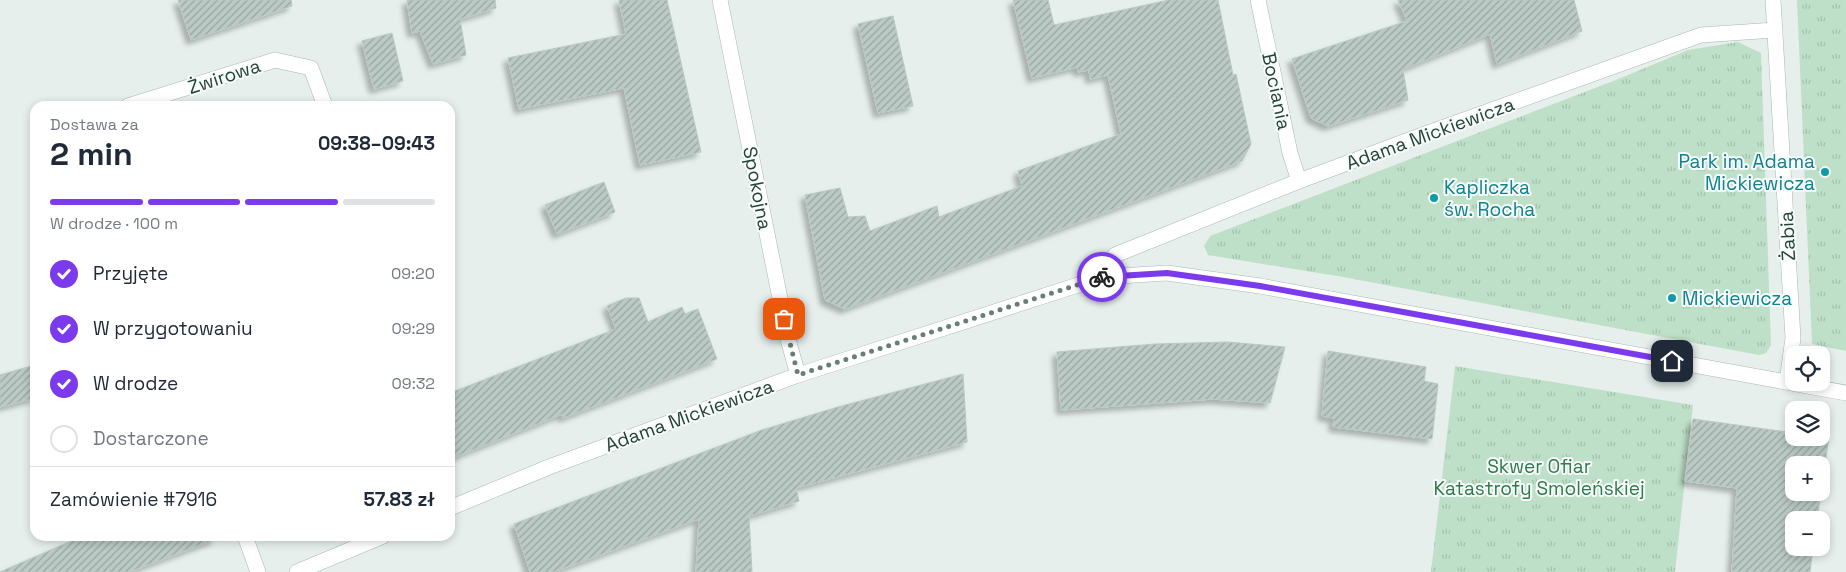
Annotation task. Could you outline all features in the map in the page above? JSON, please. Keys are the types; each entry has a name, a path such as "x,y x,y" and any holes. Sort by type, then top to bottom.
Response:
{"street":[{"name":"Spokojna","path":"720,0 789,343 798,375"},
{"name":"Bociania","path":"1258,0 1290,153 1299,181"},
{"name":"Żabia","path":"1772,0 1793,338 1792,346"},
{"name":"Adama Mickiewicza","path":"1103,277 1115,255 1299,181 1425,134 1701,35 1775,30"},
{"name":"Żwirowa","path":"144,101 275,60 311,68 323,101"},
{"name":"Adama Mickiewicza","path":"455,506 549,467 798,375 1103,277 1167,273 1260,286 1785,382"},
{"name":"Adama Mickiewicza","path":"1830,390 1846,393"},
{"path":"247,541 258,572"},
{"path":"297,572 371,541"}],"green space":[{"name":"Park im. Adama Mickiewicza","path":"1797,0 1846,0 1846,351 1830,348 1830,346 1812,344"},
{"path":"1738,42 1761,53 1771,345 1766,353 1759,355 1343,277 1208,255 1204,246 1210,236 1621,78 1688,50"},
{"name":"Skwer Ofiar Katastrofy Smoleńskiej","path":"1455,366 1693,405 1675,572 1431,572"}],"building":[{"path":"178,0 291,0 292,6 191,40"},
{"path":"407,0 495,0 496,8 460,19 466,55 433,64 420,31 412,33"},
{"path":"619,0 667,0 701,152 640,165 624,88 519,109 508,58 626,34"},
{"path":"1013,0 1048,0 1054,25 1169,0 1218,0 1233,75 1236,74 1251,144 1242,161 845,309 825,300 805,195 840,188 848,217 865,216 870,231 937,206 939,217 1022,186 1018,171 1121,134 1108,75 1090,79 1089,70 1078,72 1077,67 1032,78"},
{"path":"1398,0 1574,0 1582,31 1497,64 1490,34 1403,69 1408,100 1328,126 1311,118 1292,59 1407,21"},
{"path":"893,16 913,106 878,113 858,24"},
{"path":"392,33 403,81 374,89 362,41"},
{"path":"604,182 615,212 557,234 545,205"},
{"path":"626,298 639,298 648,322 682,307 685,314 698,309 717,359 563,418 562,414 455,457 455,391 616,329 607,306"},
{"path":"1228,342 1285,347 1270,403 1213,399 1061,410 1057,352 1155,344"},
{"path":"1328,351 1426,367 1424,381 1438,384 1432,439 1333,427 1334,418 1322,416"},
{"path":"30,366 30,399 0,407 0,375"},
{"path":"963,374 967,442 796,488 799,501 749,516 752,572 696,572 699,519 553,572 530,572 514,524 762,430 838,407"},
{"path":"1693,419 1785,432 1785,446 1828,446 1826,456 1785,456 1785,501 1820,501 1818,511 1785,511 1785,556 1812,556 1810,572 1732,572 1737,488 1685,481"},
{"path":"71,541 211,541 129,572 0,572"}],"way so far":[{"path":"784,319 798,375 1102,277"}],"place":[{"name":"Park im. Adama Mickiewicza","path":"1825,172"},
{"name":"Kapliczka św. Rocha","path":"1434,198"},
{"name":"Mickiewicza","path":"1672,298"}],"route":[{"path":"1102,277 1167,273 1260,286 1672,361"}]}
